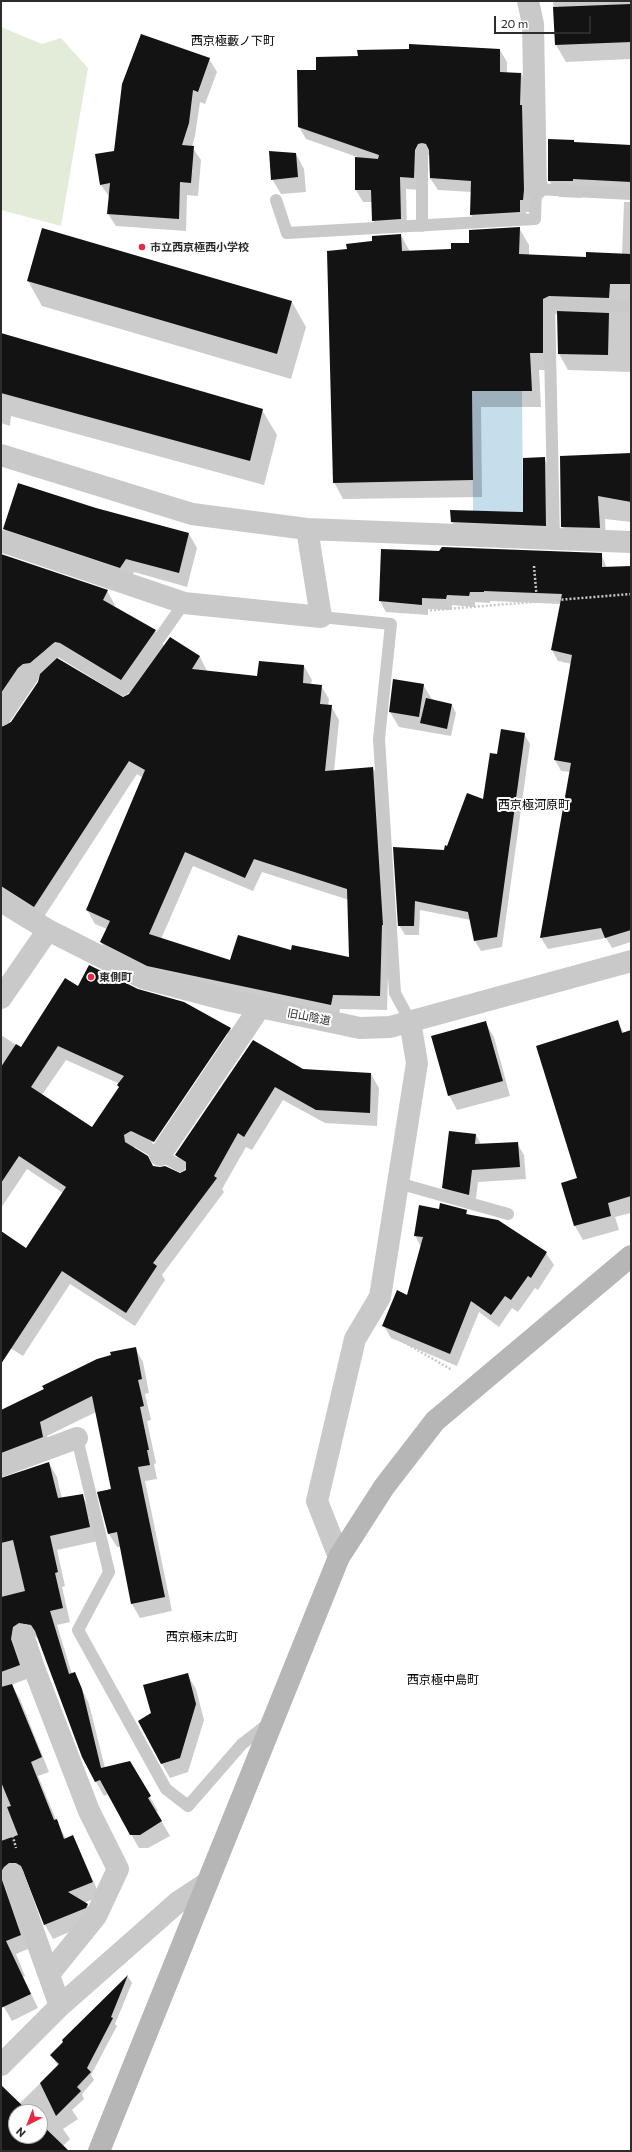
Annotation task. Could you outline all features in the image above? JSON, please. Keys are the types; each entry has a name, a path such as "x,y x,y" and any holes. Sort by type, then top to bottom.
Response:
{"street":[{"path":"528,1 533,24 536,189"},
{"path":"1,455 192,514 308,529 631,542"},
{"path":"1,541 184,604 321,617 308,529"},
{"path":"1,715 28,675"},
{"name":"旧山陰道","path":"1,901 48,930 143,978 260,1007 360,1028 390,1027 631,961"},
{"path":"1,998 48,930"},
{"path":"160,1155 260,1007"},
{"path":"339,1558 317,1501 355,1339 380,1297 417,1063 410,1022"},
{"path":"98,2149 339,1558 384,1487 435,1421 631,1256"},
{"path":"1,1466 77,1438"},
{"path":"23,1635 34,1668 89,1811 118,1869 96,1916 49,1974"},
{"path":"13,1875 60,2006"},
{"path":"1,2065 60,2006 178,1902 207,1883"}],"lane":[{"path":"422,150 422,226"},
{"path":"276,200 287,233 535,219 536,189 631,194"},
{"path":"554,538 550,302 631,307"},
{"path":"28,675 56,649 123,690 184,604"},
{"path":"321,617 391,624 379,738 395,993 410,1022"},
{"path":"131,1138 180,1166"},
{"path":"398,1183 508,1214"},
{"path":"77,1438 109,1572 78,1630 166,1789 188,1806 242,1744 272,1721"},
{"path":"1,1680 34,1668"}],"path":[{"path":"532,538 536,601"},
{"path":"391,624 413,611 631,594"},
{"path":"366,1320 460,1375 471,1390"},
{"path":"1,1793 17,1854 13,1875"}],"green space":[{"path":"1,27 42,44 61,38 88,68 61,226 1,210"}],"water":[{"path":"472,391 522,391 523,512 473,511"}],"building":[{"path":"631,4 631,42 555,45 553,7"},
{"path":"141,34 210,58 198,92 193,90 189,123 182,145 194,146 191,183 180,182 179,219 107,214 110,183 100,185 95,154 114,151 122,84"},
{"path":"409,44 500,49 500,72 521,73 520,105 522,105 524,190 523,200 520,200 520,212 470,215 471,181 430,178 429,150 426,144 422,143 418,144 415,150 414,178 400,177 401,219 372,221 371,190 355,190 355,157 378,159 379,155 298,127 297,70 316,70 316,57 358,56 357,50 409,49"},
{"path":"548,139 631,145 631,182 573,179 573,181 548,181"},
{"path":"269,151 296,153 298,177 271,180"},
{"path":"520,227 519,254 586,257 586,252 631,254 631,284 610,284 609,298 549,296 543,299 543,353 530,353 532,391 472,391 473,480 333,483 327,251 347,249 346,244 372,241 372,236 401,234 402,251 451,249 451,243 469,243 469,230"},
{"path":"42,228 292,301 277,354 27,281"},
{"path":"557,311 609,313 608,355 558,354"},
{"path":"1,333 263,409 250,461 1,393"},
{"path":"631,453 631,502 598,496 600,528 561,527 560,456"},
{"path":"545,457 546,526 451,522 450,510 523,512 523,458"},
{"path":"18,483 96,508 189,533 179,573 126,559 120,568 3,529"},
{"path":"442,547 602,553 602,567 631,566 631,930 605,938 601,928 540,938 571,763 554,760 572,655 551,650 562,594 484,591 470,592 469,596 447,595 446,599 422,598 422,605 379,601 381,549 439,551"},
{"path":"1,554 108,590 103,600 156,630 121,680 60,643 55,642 30,663 23,664 18,668 1,693"},
{"path":"170,637 200,656 192,669 257,676 259,661 304,665 303,683 322,685 320,704 332,705 325,771 373,767 383,925 380,996 333,995 331,1005 147,966 100,942 110,921 86,910 145,770 129,761 34,907 1,886 1,727 11,722 38,682 40,674 57,658 123,697 129,694","holes":["185,852 245,878 254,859 347,889 349,957 292,945 291,950 238,935 230,960 149,934"]},
{"path":"393,679 424,684 419,717 389,712"},
{"path":"426,698 452,704 447,729 420,723"},
{"path":"501,729 525,733 497,937 474,941 468,912 415,901 414,926 398,926 393,847 444,850 445,845 447,846 467,793 483,799 490,753 497,754"},
{"path":"89,965 138,989 184,1002 231,1028 154,1142 131,1131 124,1135 125,1142 148,1156 153,1166 165,1166 180,1173 186,1170 186,1162 175,1155 253,1040 303,1069 371,1073 370,1113 316,1110 275,1087 244,1137 238,1133 214,1176 217,1178 153,1263 157,1266 126,1313 62,1271 1,1364 1,1231 26,1248 66,1187 19,1156 1,1183 1,1067 16,1044 21,1047 65,978 78,986","holes":["58,1046 124,1076 117,1085 119,1087 92,1127 31,1087"]},
{"path":"618,1020 622,1033 631,1030 631,1196 608,1203 611,1216 574,1226 561,1183 577,1178 536,1046"},
{"path":"486,1021 503,1081 448,1096 431,1036"},
{"path":"449,1131 476,1134 475,1144 518,1142 520,1167 472,1170 469,1195 442,1188"},
{"path":"440,1203 467,1210 466,1214 498,1220 547,1252 531,1278 528,1276 511,1300 505,1296 491,1315 471,1301 450,1354 382,1326 397,1290 407,1295 423,1237 414,1236 419,1205 439,1209"},
{"path":"136,1347 142,1379 138,1380 144,1406 140,1407 149,1450 147,1450 150,1465 138,1467 165,1597 131,1604 117,1532 108,1534 97,1492 111,1489 92,1396 40,1422 43,1437 1,1453 1,1410 44,1389 42,1386 97,1359 111,1355 110,1352"},
{"path":"49,1462 58,1498 83,1494 90,1527 50,1536 58,1572 55,1573 63,1608 50,1611 69,1674 75,1672 82,1689 101,1768 130,1761 151,1796 148,1798 162,1821 140,1835 130,1835 100,1780 95,1782 82,1757 35,1631 31,1625 19,1623 13,1627 11,1639 20,1665 1,1672 1,1597 25,1591 13,1540 1,1543 1,1478"},
{"path":"188,1673 196,1704 180,1758 161,1764 138,1721 151,1713 143,1685"},
{"path":"12,1684 42,1757 31,1762 54,1820 57,1819 64,1839 73,1835 93,1882 68,1892 88,1904 86,1908 44,1925 21,1866 16,1863 9,1863 1,1872 1,1841 18,1835 7,1807 11,1806 1,1782 1,1687"},
{"path":"1,1877 21,1935 6,1941 31,1994 1,2008"},
{"path":"128,1975 111,2017 113,2018 87,2068 91,2072 77,2087 81,2091 56,2116 40,2083 59,2064 50,2055 63,2042 62,2040"},
{"path":"1,2085 21,2104 8,2104 8,2144 48,2144 48,2131 69,2151 1,2151"}],"place":[{"name":"市立西京極西小学校","path":"142,247"},
{"name":"東側町","path":"91,977"}],"district":[{"name":"西京極藪ノ下町","path":"233,41"},
{"name":"西京極河原町","path":"534,805"},
{"name":"西京極末広町","path":"202,1637"},
{"name":"西京極中島町","path":"443,1680"}]}
